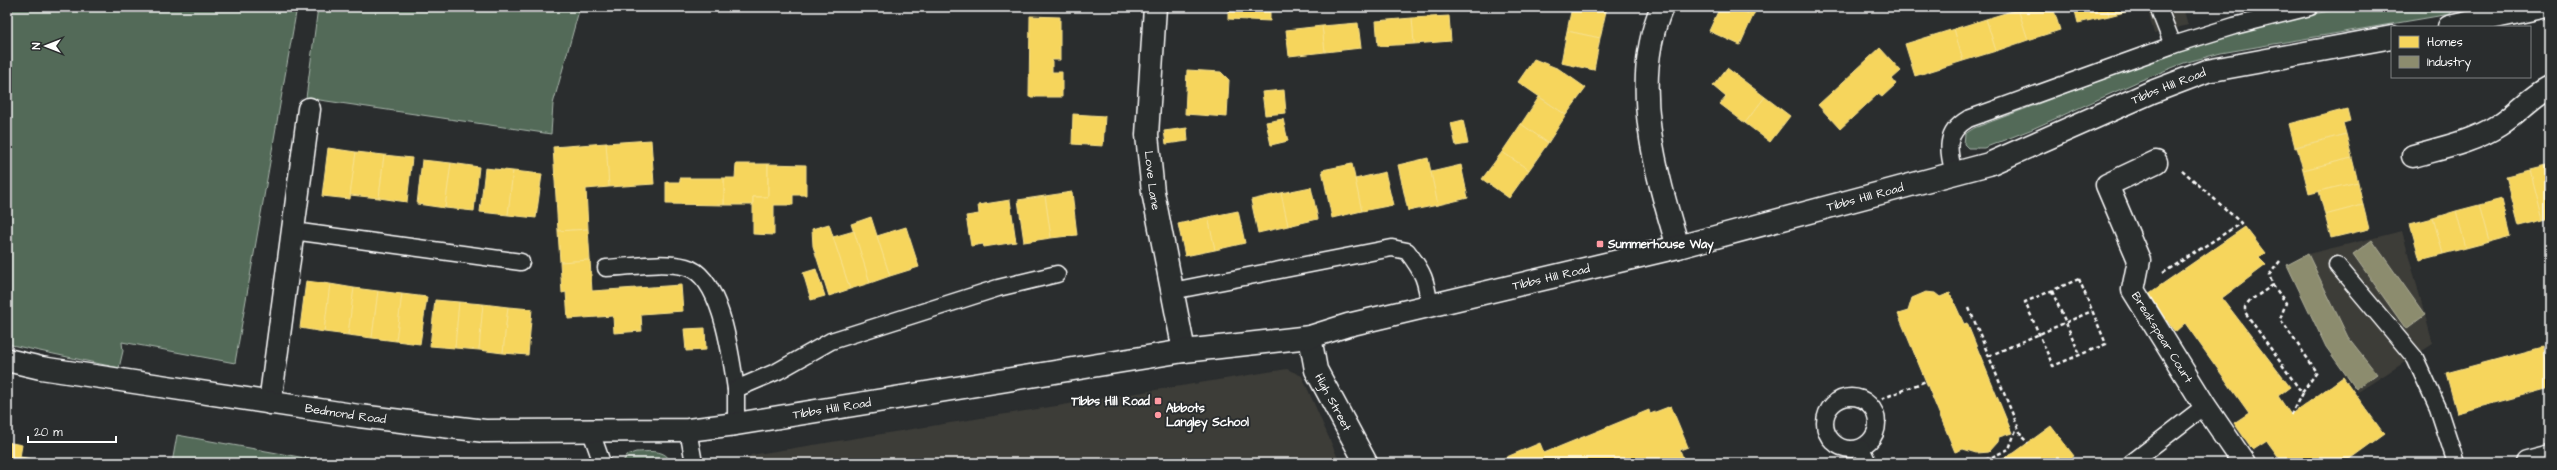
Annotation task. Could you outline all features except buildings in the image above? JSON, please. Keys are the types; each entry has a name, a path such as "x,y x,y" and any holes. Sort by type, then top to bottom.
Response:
{"street":[{"name":"Love Lane","path":"1155,7 1147,135 1153,192 1184,351"},
{"path":"1662,7 1649,55 1647,93 1651,139 1660,186 1678,247"},
{"path":"2452,26 2482,14 2542,7"},
{"name":"Tibbs Hill Road","path":"688,430 736,424 1184,351 1310,337 1348,325 1430,307 1678,247 1989,164 2152,92 2207,71 2391,37"},
{"path":"2413,156 2475,139 2500,125 2536,94 2550,87"},
{"path":"270,403 309,109"},
{"name":"Breakspear Court","path":"2152,163 2107,186 2139,260 2133,290 2204,406 2244,463"},
{"name":"High Street","path":"1310,337 1316,370 1366,463"},
{"name":"Bedmond Road","path":"7,360 41,368 270,403 485,431 591,432 688,430"},
{"path":"2527,463 2550,457"}],"lane":[{"path":"2158,7 2173,45"},
{"path":"1954,174 1949,152 1951,139 1958,125 1968,119 2173,45 2234,26 2310,7"},
{"path":"293,231 521,262"},
{"path":"1172,291 1392,248 1407,251 1419,267 1425,278 1430,307"},
{"path":"606,268 673,265 687,267 702,276 721,311 730,348 736,389 736,424"},
{"path":"2337,265 2415,358 2438,408 2456,463"},
{"path":"736,389 778,371 830,341 998,288 1057,274"},
{"path":"1857,397 1872,408 1875,413 1877,428 1871,440 1861,448 1844,449 1831,442 1824,426 1830,406 1843,398 1857,397"},
{"path":"2131,463 2204,406"},
{"path":"688,430 694,463"},
{"path":"591,432 602,463"},
{"path":"1861,448 1868,463"}],"path":[{"path":"2133,290 2186,260 2241,223 2178,166 2165,170 2152,163"},
{"path":"2280,261 2270,275 2273,285 2286,302 2280,319 2317,372 2302,393 2291,415"},
{"path":"2079,279 2106,344 2054,366 2026,302 2052,291 2079,279"},
{"path":"2273,285 2251,300 2245,307 2245,312 2302,393"},
{"path":"2052,291 2080,355"},
{"path":"1969,308 2017,427 2022,437 2028,443"},
{"path":"1989,356 2092,311"},
{"path":"1872,408 1884,398 1926,381"},
{"path":"1979,463 2009,449 2017,427"}],"shaded area":[{"path":"2147,7 2183,7 2188,25 2154,34"},
{"path":"2402,231 2433,344 2358,392 2326,347 2287,265 2308,254"},
{"name":"Abbots Langley School","path":"1287,369 1302,376 1340,463 742,463 751,455"}],"green space":[{"path":"7,7 297,7 235,363 122,342 123,351 119,368 7,344"},
{"path":"318,7 580,7 553,104 551,134 306,98"},
{"path":"2349,7 2456,7 2450,14 2221,53 2184,63 2139,81 2030,130 1984,148 1968,148 1964,144 1965,134 1974,128 2087,85 2239,33 2278,22"},
{"path":"177,435 333,463 172,463"},
{"path":"636,452 661,453 669,458 671,463 622,463 627,455"}],"place":[{"name":"Summerhouse Way","path":"1600,244"},
{"name":"Tibbs Hill Road","path":"1158,401"},
{"name":"Abbots Langley School","path":"1158,415"}]}
